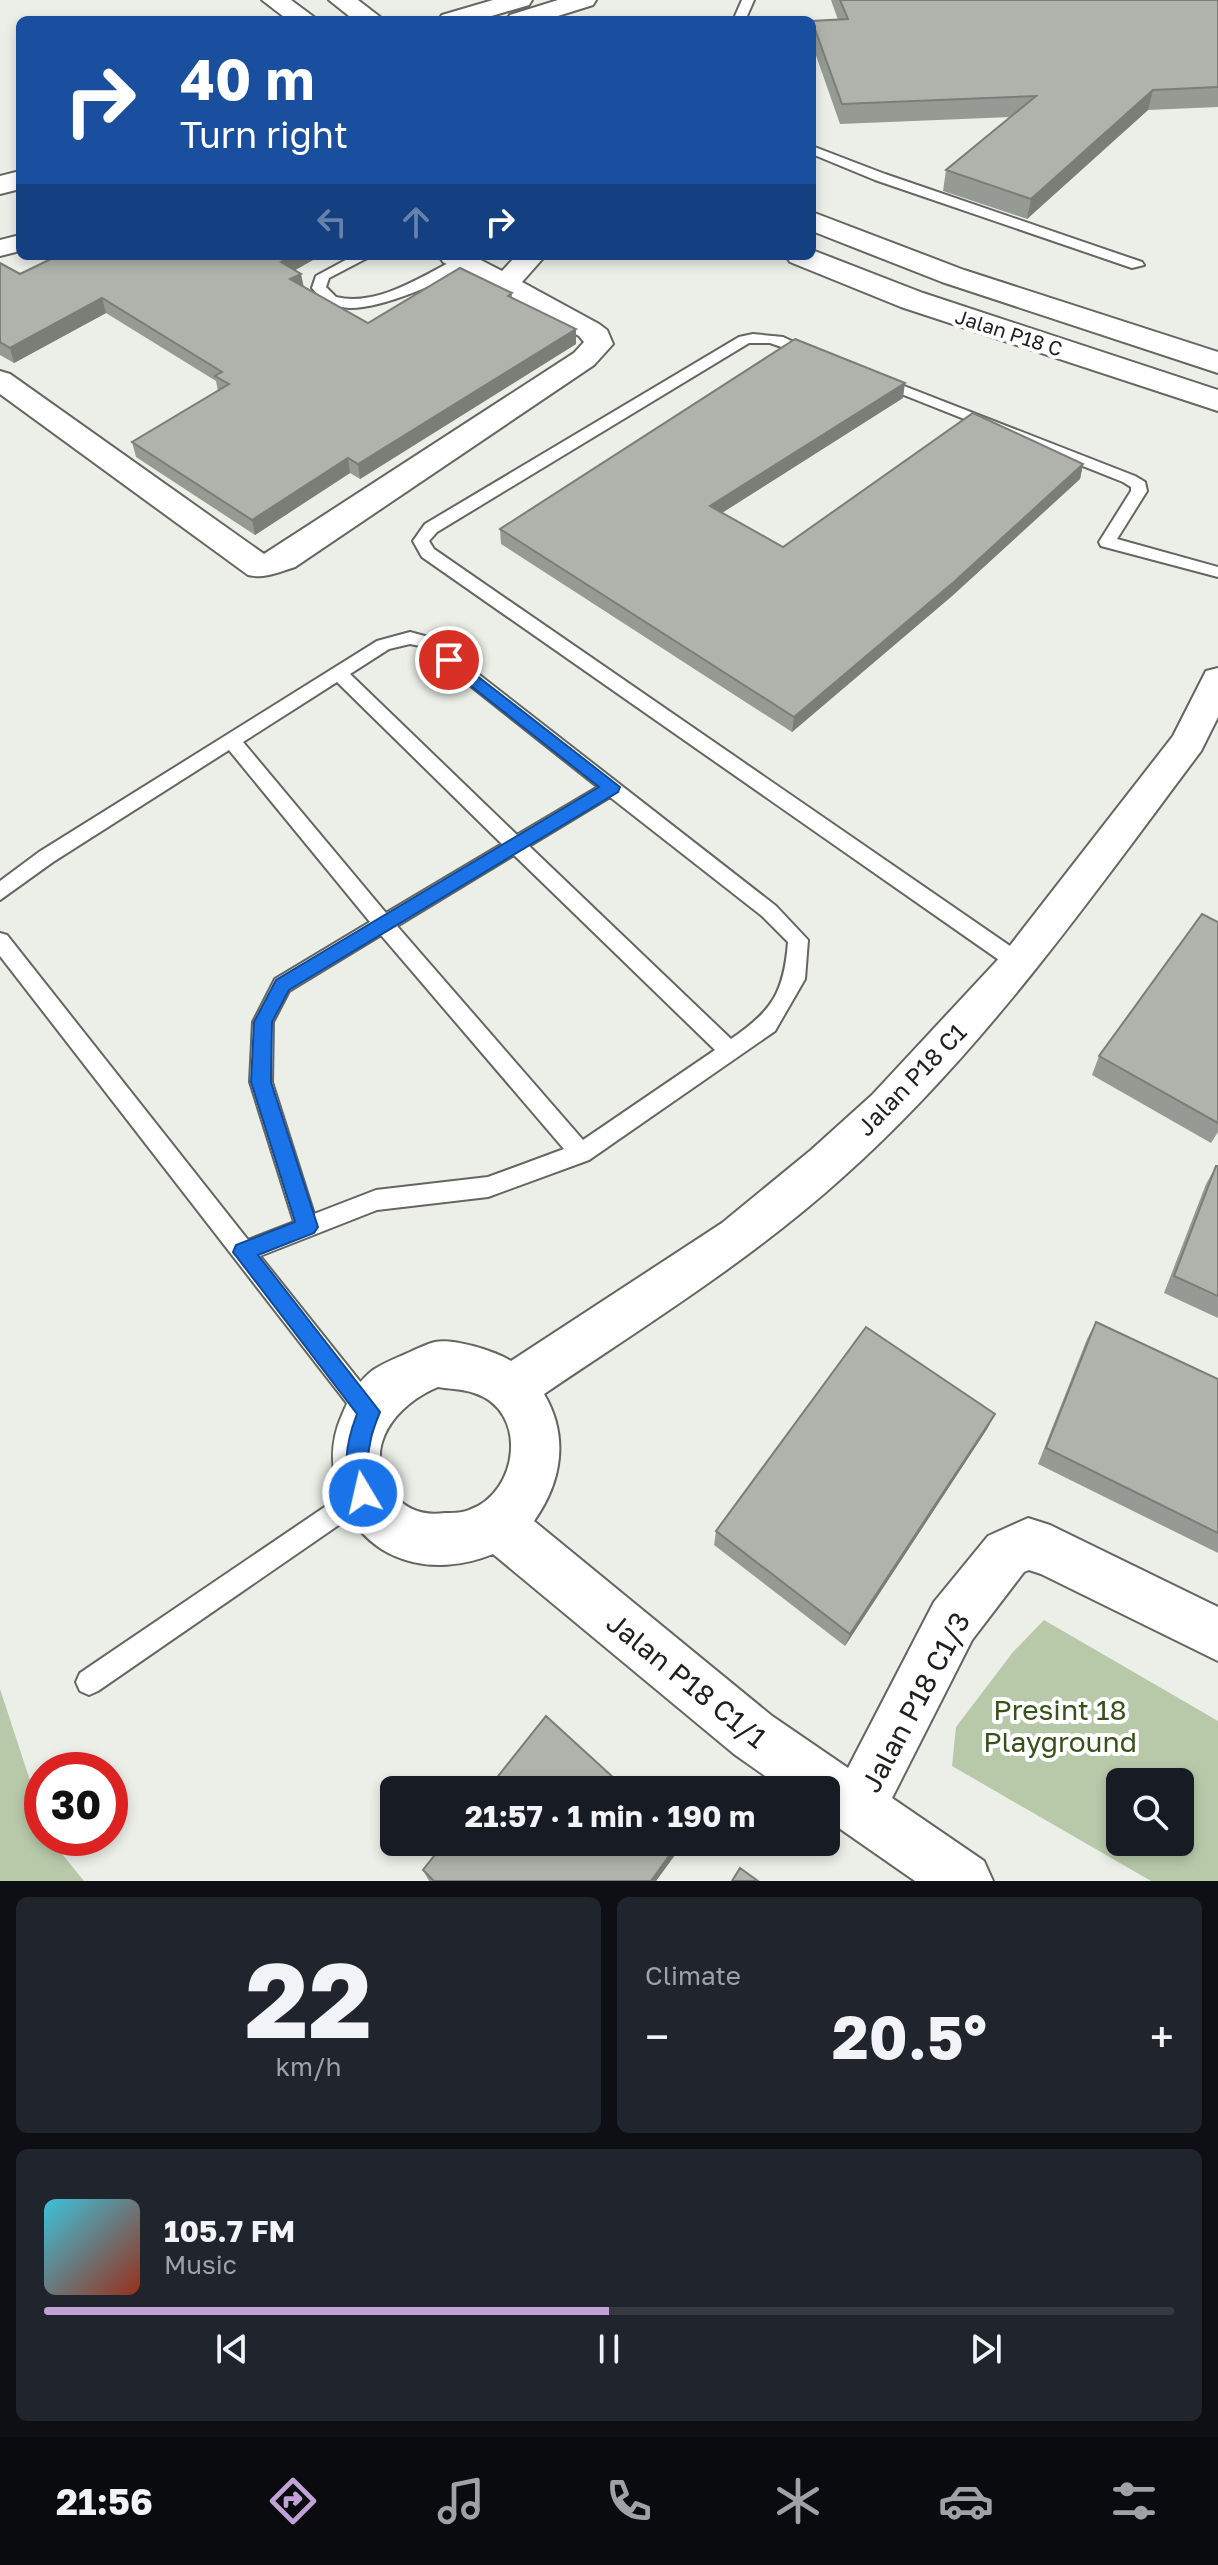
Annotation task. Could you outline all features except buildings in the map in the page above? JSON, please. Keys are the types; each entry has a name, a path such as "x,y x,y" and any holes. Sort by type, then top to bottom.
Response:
{"street":[{"path":"274,0 299,16"},
{"path":"341,0 365,16"},
{"path":"465,16 520,0"},
{"path":"532,16 584,0"},
{"name":"Jalan P18 C","path":"816,223 953,276 1218,363"},
{"path":"0,380 228,547 260,567 283,559 584,359 599,344 597,336 589,330 460,260"},
{"path":"505,285 527,260"},
{"name":"Jalan P18 C","path":"811,260 912,300 1218,401"},
{"name":"Jalan P18 C1","path":"513,1387 738,1237 827,1164 887,1108 1019,963 1188,742 1218,680"},
{"path":"437,1364 465,1364 492,1373 513,1387 531,1412 538,1441 535,1471 521,1500 497,1524 460,1539 421,1539 396,1530 377,1515 363,1493 356,1467 359,1438 369,1412 387,1389 411,1374 437,1364"},
{"name":"Jalan P18 C1/1","path":"497,1524 753,1735 964,1881"},
{"name":"Jalan P18 C1/3","path":"857,1809 953,1621 1006,1554 1028,1544 1050,1551 1218,1635"}],"lane":[{"path":"816,152 880,177 1137,265"},
{"path":"356,260 323,276 319,288 322,293 346,304 368,303 456,260"},
{"path":"818,356 774,338 757,336 744,340 431,528 421,541 428,553 1019,963"},
{"path":"863,373 1139,485 1139,491 1107,542 1218,572"},
{"path":"0,892 46,857 383,645 410,638 426,642 769,911 798,940 795,979 768,1025 581,1153 488,1187 376,1200 243,1252"},
{"path":"338,673 730,1052"},
{"path":"232,741 383,924 581,1153"},
{"path":"307,1227 261,1082 263,1022 282,985 612,787"},
{"path":"0,941 369,1412"},
{"path":"89,1682 363,1493"}],"green space":[{"name":"Presint 18 Playground","path":"1044,1620 1218,1721 1218,1881 1151,1881 1108,1856 1194,1856 1194,1768 1106,1768 1106,1855 952,1766 956,1727 1013,1652"},
{"path":"0,1689 24,1762 24,1856 64,1856 84,1881 0,1881"}],"route":[{"path":"363,1493 356,1467 359,1438 369,1412 243,1252 307,1227 261,1082 263,1022 282,985 612,787 449,660"}]}
